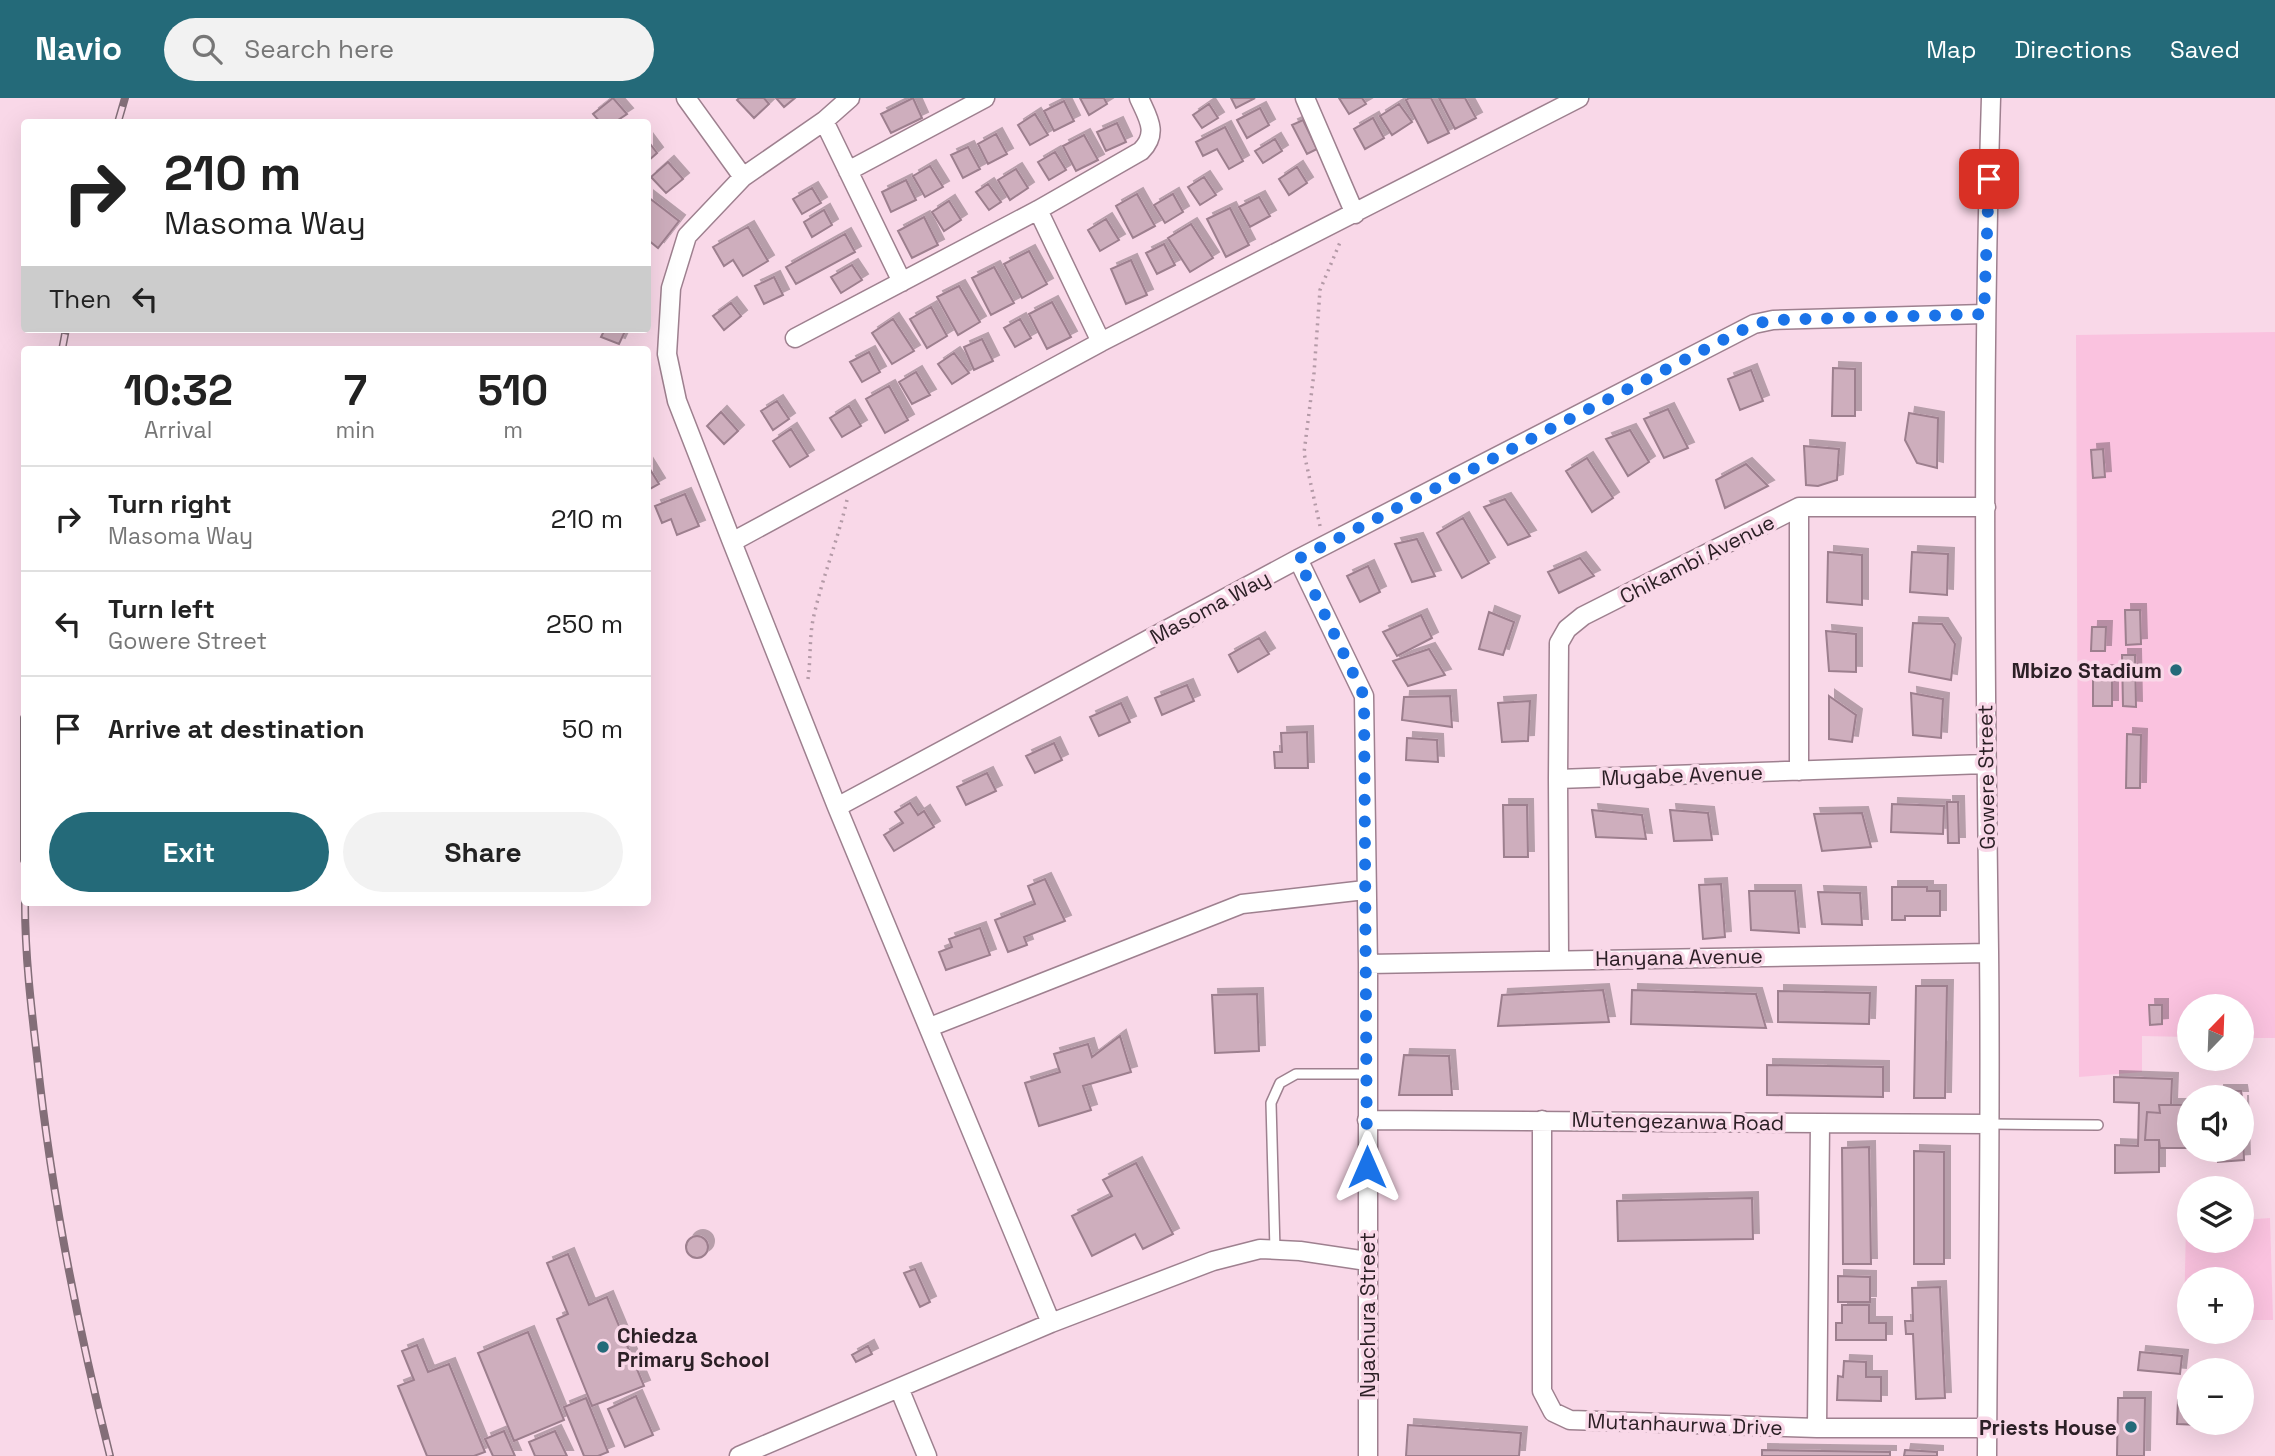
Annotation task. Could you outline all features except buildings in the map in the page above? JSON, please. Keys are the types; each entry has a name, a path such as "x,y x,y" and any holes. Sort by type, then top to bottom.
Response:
{"street":[{"path":"686,98 743,177"},
{"path":"850,98 824,121 743,177 687,236 671,288 667,355 677,401 837,807 1051,1323"},
{"path":"848,171 985,98"},
{"path":"795,338 1038,210 1141,151 1149,143 1152,130 1139,98"},
{"path":"1305,98 1354,214"},
{"path":"732,542 1101,342 1579,98"},
{"name":"Gowere Street","path":"1987,1456 1989,953 1985,764 1984,314 1991,98"},
{"path":"824,121 902,282"},
{"path":"1038,210 1101,342"},
{"name":"Masoma Way","path":"837,807 1298,559 1754,324 1773,320 1984,314"},
{"name":"Chikambi Avenue","path":"1558,779 1559,643 1567,629 1583,616 1799,508 1986,507"},
{"path":"1799,508 1799,771"},
{"name":"Nyachura Street","path":"1298,559 1364,696 1368,964 1368,1456"},
{"name":"Mugabe Avenue","path":"1558,779 1985,764"},
{"path":"1558,779 1559,958"},
{"path":"930,1027 1242,904 1365,890"},
{"name":"Hanyana Avenue","path":"1368,964 1559,958 1989,953"},
{"name":"Mutengezanwa Road","path":"1367,1120 1989,1124"},
{"name":"Mutanhaurwa Drive","path":"1542,1120 1542,1391 1553,1412 1570,1420 1817,1428 1987,1427"},
{"path":"1817,1428 1820,1123"},
{"path":"745,1455 1051,1323 1213,1261 1260,1249 1367,1261"},
{"path":"899,1388 927,1456"}],"lane":[{"path":"1275,1250 1271,1104 1280,1083 1296,1074 1367,1074"},
{"path":"1989,1124 2098,1125"}],"path":[{"path":"1325,545 1304,453 1320,290 1333,254 1354,214"},
{"path":"802,717 810,665 813,619 822,582 836,546 852,477"}],"shaded area":[{"name":"Mbizo Stadium","path":"2275,332 2275,1038 2254,1038 2254,994 2177,994 2177,1037 2142,1036 2142,1072 2079,1077 2076,335"},
{"path":"2270,1218 2273,1320 2254,1320 2254,1267 2185,1267 2185,1253 2254,1253 2254,1219"}],"railway":[{"path":"119,119 125,98"},
{"path":"63,346 65,333"},
{"path":"25,906 31,1000 50,1158 76,1307 110,1456"}],"place":[{"name":"Mbizo Stadium","path":"2176,670"},
{"name":"Chiedza Primary School","path":"603,1347"},
{"name":"Priests House","path":"2131,1427"}],"route":[{"path":"1367,1167 1368,964 1364,696 1356,674 1298,559 1754,324 1773,320 1984,314 1989,179"}]}
